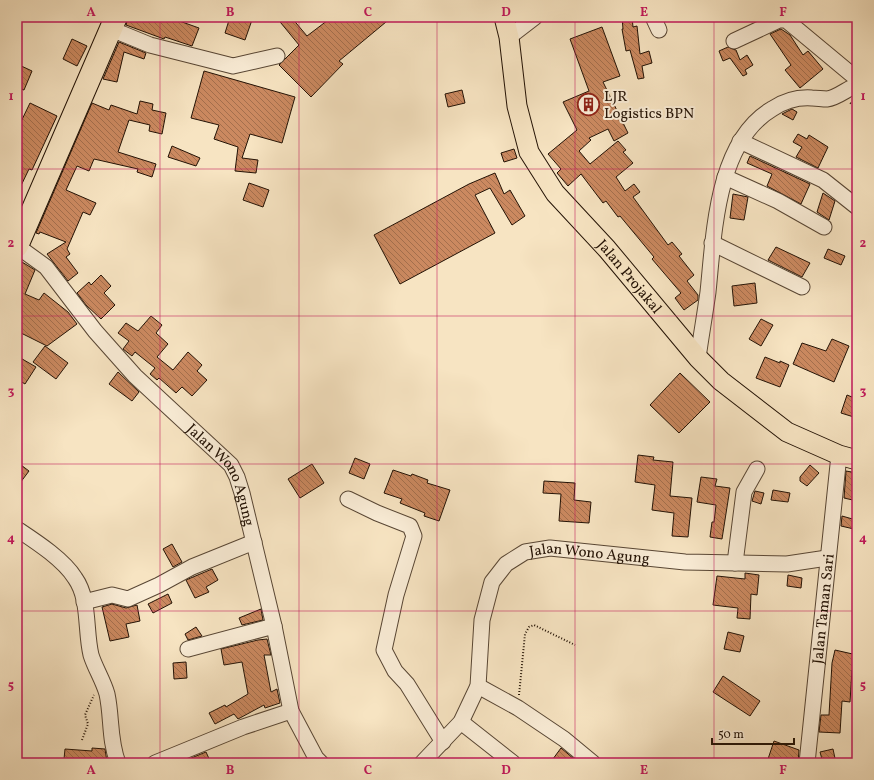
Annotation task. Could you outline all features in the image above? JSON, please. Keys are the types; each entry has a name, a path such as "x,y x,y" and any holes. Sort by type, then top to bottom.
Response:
{"highway":[{"path":"17,246 114,23"}],"main road":[{"name":"Jalan Projakal","path":"504,17 509,37 517,106 529,152 555,193 607,249 698,358 721,381 787,432 839,455 857,460"}],"street":[{"path":"509,37 535,17"},
{"path":"734,41 779,20 786,20 857,79"},
{"path":"114,23 150,45 233,66 277,56"},
{"path":"698,358 708,293 714,221 725,176 740,141 750,127 771,109 779,105 797,98 834,98 847,88 857,85"},
{"path":"740,141 824,180 857,206"},
{"path":"725,176 778,201 824,227"},
{"path":"712,243 802,288"},
{"name":"Jalan Wono Agung","path":"17,246 46,267 95,331 135,376 231,465 237,477 254,542 274,626 291,711 316,758 321,763"},
{"name":"Jalan Taman Sari","path":"807,763 839,455"},
{"path":"735,563 744,492 757,469"},
{"path":"348,499 377,513 410,526 414,536 396,595 384,650 394,671 407,684 443,742"},
{"path":"17,529 36,542 71,572 76,579 84,602 92,656 107,695 112,748 118,763"},
{"path":"84,602 112,595 128,599 159,585 192,567 254,542"},
{"name":"Jalan Wono Agung","path":"422,763 461,722 478,686 482,620 492,582 506,564 525,552 550,548 685,562 735,563 787,564 828,558"},
{"path":"188,649 274,626"},
{"path":"478,686 518,708 564,739 593,763"},
{"path":"155,763 243,727 291,711"},
{"path":"461,722 513,763"}],"path":[{"path":"518,708 525,634 529,627 534,625 576,645"},
{"path":"82,740 88,724 85,715 92,700 100,674"}],"building":[{"path":"128,17 168,17 199,28 192,46 165,37 164,39 126,25"},
{"path":"230,17 253,17 245,40 225,33"},
{"path":"276,17 291,17 307,36 332,17 392,17 339,61 343,64 311,97 279,65 299,45"},
{"path":"622,17 632,17 633,27 637,26 640,54 649,51 652,63 642,66 644,78 638,79 630,50 626,51 622,29"},
{"path":"602,27 620,76 603,82 628,133 614,141 608,129 589,138 591,140 579,151 590,164 618,141 626,150 623,152 633,163 616,177 625,191 634,184 640,192 633,197 668,245 672,242 682,254 679,256 694,275 687,281 698,295 698,300 684,310 675,298 681,293 652,259 654,257 620,216 618,217 606,201 603,203 581,174 568,186 557,173 561,169 548,154 577,130 563,102 589,91 570,39"},
{"path":"781,29 790,35 803,55 808,51 823,69 800,88 785,70 791,65 770,34"},
{"path":"72,39 87,46 77,66 63,59"},
{"path":"119,42 146,53 144,59 124,52 117,82 103,79"},
{"path":"728,47 736,50 740,60 747,55 753,65 745,70 747,74 743,76 730,58 723,61 719,51"},
{"path":"17,64 32,71 24,90 17,88"},
{"path":"204,71 295,97 282,143 250,134 242,158 258,160 256,173 235,171 238,147 214,139 219,125 191,118"},
{"path":"462,90 465,103 448,107 445,94"},
{"path":"140,101 153,104 152,110 166,113 162,134 149,131 150,125 129,120 118,152 156,164 152,177 137,172 138,169 94,159 89,171 77,166 66,190 96,203 90,215 83,212 67,249 70,254 66,257 78,273 68,281 47,254 66,242 40,232 39,234 36,233 92,103 109,110 111,105 137,114"},
{"path":"30,103 57,116 32,170 29,169 17,194 17,130"},
{"path":"792,109 797,112 793,120 782,114"},
{"path":"798,134 807,139 809,135 828,147 818,168 796,157 802,147 793,142"},
{"path":"172,146 200,158 196,166 168,157"},
{"path":"514,149 517,158 504,162 501,153"},
{"path":"750,156 810,184 801,204 767,186 772,174 747,163"},
{"path":"495,173 504,194 510,190 525,216 512,225 490,188 475,195 495,233 400,284 374,235 469,184"},
{"path":"249,183 269,190 263,207 243,200"},
{"path":"823,193 835,201 829,220 817,212"},
{"path":"733,194 748,197 744,220 730,218"},
{"path":"776,247 810,263 802,277 768,260"},
{"path":"828,249 845,256 841,265 824,258"},
{"path":"22,262 35,270 25,294 39,300 44,293 68,312 77,324 47,346 17,331 17,274"},
{"path":"101,275 111,286 104,293 115,305 101,319 86,305 77,293 89,282 91,285"},
{"path":"755,283 757,303 734,306 732,286"},
{"path":"151,316 162,325 156,333 168,344 157,357 173,370 188,352 202,365 197,371 207,380 192,396 182,387 176,393 159,378 157,380 150,374 155,368 135,352 132,356 123,349 129,341 118,333 126,323 138,331"},
{"path":"761,319 773,325 761,346 749,339"},
{"path":"832,339 849,346 834,382 793,364 802,343 826,351"},
{"path":"45,346 68,363 56,379 33,362"},
{"path":"17,356 36,367 25,384 17,379"},
{"path":"765,357 789,365 780,387 756,378"},
{"path":"118,372 139,392 132,401 109,384"},
{"path":"680,373 710,402 679,433 650,405"},
{"path":"847,395 857,399 857,418 841,413"},
{"path":"638,455 654,457 653,460 673,462 670,496 692,498 688,537 672,536 674,513 652,510 655,485 635,482"},
{"path":"355,458 370,464 364,479 349,473"},
{"path":"17,462 29,471 17,487"},
{"path":"312,464 324,483 300,498 288,479"},
{"path":"810,465 819,473 807,486 800,481 800,477"},
{"path":"393,470 411,476 412,474 428,480 427,483 450,490 439,521 424,516 425,513 400,503 402,499 384,493"},
{"path":"846,471 857,473 857,501 844,498"},
{"path":"701,477 717,479 715,486 730,488 722,539 710,537 716,505 697,502"},
{"path":"544,481 575,483 574,500 591,502 589,523 559,521 561,494 543,493"},
{"path":"773,490 790,493 788,502 771,500"},
{"path":"755,491 764,493 761,504 752,501"},
{"path":"842,516 856,520 854,529 841,526"},
{"path":"172,544 182,562 173,567 163,549"},
{"path":"212,569 218,580 206,587 209,592 195,598 186,580"},
{"path":"745,573 759,575 757,595 751,594 750,619 737,618 738,608 713,605 717,576 745,579"},
{"path":"788,575 802,578 801,588 787,586"},
{"path":"168,594 172,603 153,613 148,604"},
{"path":"112,604 126,608 137,605 140,621 126,624 129,637 110,641 102,607"},
{"path":"261,609 263,620 242,625 239,618"},
{"path":"196,627 202,636 188,640 185,634"},
{"path":"728,632 744,636 740,652 724,649"},
{"path":"267,639 271,655 264,655 271,692 277,689 280,703 265,708 264,705 238,719 234,714 215,724 209,713 225,705 226,707 248,694 242,662 224,665 221,649"},
{"path":"835,650 857,655 857,671 852,670 850,702 842,701 840,733 819,732 821,715 829,715 832,663"},
{"path":"186,662 187,678 174,679 173,663"},
{"path":"723,676 760,701 750,716 713,692"},
{"path":"774,741 799,750 798,763 779,763 768,759"},
{"path":"92,748 105,749 107,762 64,759 65,749 92,751"},
{"path":"561,748 574,759 570,763 550,763"},
{"path":"833,749 836,763 823,763 820,752"},
{"path":"206,752 211,763 179,763"}],"place":[{"name":"LJR Logistics BPN","path":"589,105"}]}
